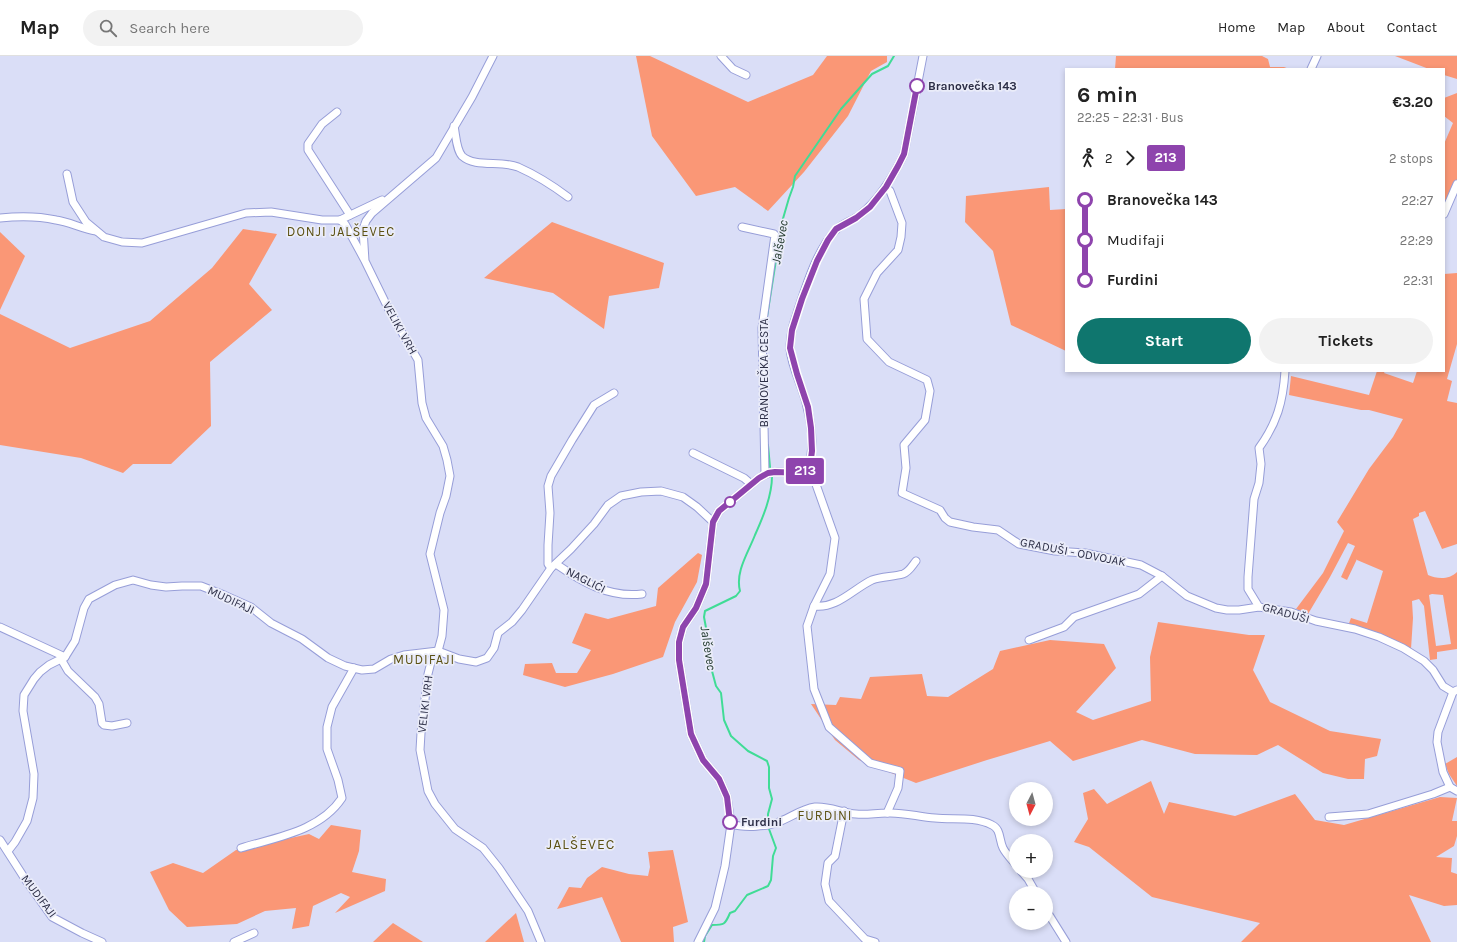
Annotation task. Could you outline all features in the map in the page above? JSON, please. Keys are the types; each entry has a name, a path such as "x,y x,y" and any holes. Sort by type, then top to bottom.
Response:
{"street":[{"name":"VELIKI VRH","path":"365,261 363,236 366,221 372,213 436,158 494,56"},
{"path":"721,56 733,69 746,75"},
{"path":"698,942 715,908 725,866 731,824 727,797 719,779 703,760 691,734 679,660 679,642 683,627 696,608 706,584 713,522 719,511 751,484 770,473 802,473 808,470 810,466 812,451 811,428 808,407 790,348 792,330 817,261 828,240 836,229 856,218 870,207 886,187 904,154 923,56"},
{"path":"1311,68 1317,56"},
{"path":"337,112 322,124 308,144 308,150 350,215"},
{"path":"454,126 461,154 468,160 477,163 499,163 517,167 548,182 568,197"},
{"name":"VELIKI VRH","path":"67,174 74,202 86,222 104,237 122,242 142,243 246,213 272,212 322,220 340,220 393,195"},
{"path":"1445,212 1457,184"},
{"name":"GRADUŠI - ODVOJAK","path":"886,187 890,190 902,223 901,237 898,250 877,273 864,299 867,339 888,362 927,380 930,391 925,420 904,446 906,468 902,493 940,510 945,518 950,522 998,530 1019,544 1084,553 1141,565 1162,576 1187,596 1216,608 1233,610 1259,607"},
{"name":"VELIKI VRH","path":"0,218 22,217 57,220 98,232"},
{"name":"VELIKI VRH","path":"340,220 345,224 389,310 418,360 422,403 426,418 443,446 450,476 430,554 444,610 442,636 438,651 432,658 428,674 421,734 420,750 428,790 435,804 455,829 483,848 499,868 528,911 541,942"},
{"name":"BRANOVEČKA CESTA","path":"742,227 775,235 762,328 764,463 770,473"},
{"name":"GRADUŠI","path":"1285,372 1282,404 1269,434 1259,448 1261,464 1259,483 1254,499 1248,589 1259,607 1291,612 1316,621 1355,630 1379,637 1403,648 1424,661 1433,670 1443,686 1455,691"},
{"path":"554,566 548,564 550,513 548,486 551,476 594,405 614,393"},
{"path":"693,453 744,478 751,484"},
{"path":"808,470 813,476 835,538 830,574 814,606 807,626 814,688 829,727 870,763 900,771 898,788 886,813"},
{"name":"MUDIFAJI","path":"8,851 27,821 33,798 34,774 23,711 24,695 40,672 49,665 63,658 75,640 84,608 89,599 115,585 133,580 166,587 201,586 251,606 271,623 302,639 328,658 345,666 362,670 374,669 391,659 438,651 459,659 476,662 487,658 494,648 498,633 512,622 554,566 594,524 608,505 621,496 641,492 661,491 683,496 713,522"},
{"path":"814,606 822,607 848,596 871,580 883,576 903,574 910,570 916,561"},
{"name":"NAGLIĆI","path":"554,566 581,580 616,594 642,594"},
{"path":"1029,640 1064,627 1074,617 1139,594 1162,576"},
{"path":"0,627 22,636 63,658 68,671 95,697 99,704 102,723 104,725 112,726 127,723"},
{"path":"241,848 276,840 298,832 335,808 342,798 338,780 327,749 327,727 332,707 354,668"},
{"path":"1455,691 1438,732 1437,742 1443,772 1450,787 1457,791"},
{"path":"1330,817 1368,814 1433,794 1450,787"},
{"path":"731,824 767,826 804,810 816,807 834,808 854,814 869,815 886,813 936,818 968,818 992,825 999,832 1000,841 1009,856"},
{"path":"844,811 835,856 828,863 825,884 828,901 864,939 875,942"},
{"name":"MUDIFAJI","path":"0,840 52,917 82,934 102,942"},
{"path":"1053,921 1066,942"},
{"path":"234,942 254,933"}],"shaded area":[{"path":"636,56 650,56 748,102 813,75 827,56 887,56 887,62 871,71 848,116 804,172 768,211 735,187 696,196 652,136"},
{"path":"1116,56 1262,56 1268,59 1270,67 1286,68 1115,68"},
{"path":"1395,56 1457,56 1457,79 1445,75 1445,68 1426,68"},
{"path":"1457,93 1457,193 1445,216 1445,142 1453,123 1445,117 1445,98"},
{"path":"1049,187 1050,210 1065,209 1065,351 1011,325 993,251 965,222 966,196"},
{"path":"552,222 664,263 659,288 609,296 604,329 553,293 484,278"},
{"path":"243,229 277,234 249,284 272,310 210,362 211,426 171,464 133,464 123,473 81,458 0,445 0,314 70,348 150,321 212,268"},
{"path":"0,232 25,256 0,310"},
{"path":"1457,273 1457,344 1447,379 1452,381 1447,401 1457,403 1457,544 1442,549 1425,511 1419,513 1419,516 1413,519 1428,575 1447,578 1457,572 1457,649 1437,652 1437,659 1430,660 1424,606 1419,599 1412,601 1413,618 1411,649 1365,630 1348,626 1351,618 1367,623 1383,571 1357,559 1347,580 1341,577 1355,546 1348,543 1308,614 1296,609 1323,573 1344,531 1337,522 1369,469 1393,437 1403,419 1369,410 1361,410 1289,395 1291,376 1369,395 1377,372 1384,372 1413,383 1417,372 1445,372 1445,274","holes":["1429,595 1443,595 1451,644 1436,646"]},
{"path":"698,553 702,555 697,582 675,622 663,657 613,674 565,687 523,675 525,664 552,663 556,673 577,673 591,650 572,643 585,613 608,619 656,606 658,588"},
{"path":"1158,622 1249,635 1265,635 1253,670 1270,702 1330,731 1381,739 1377,756 1365,759 1364,779 1348,779 1323,773 1278,745 1257,755 1195,754 1142,740 1073,761 1050,741 916,783 859,760 835,740 811,704 836,705 840,697 861,699 870,677 922,674 927,696 948,697 993,669 1000,651 1050,640 1104,644 1116,668 1076,712 1093,720 1151,701 1150,657"},
{"path":"1457,757 1457,786 1449,774 1445,764"},
{"path":"1151,781 1164,814 1169,802 1235,816 1295,794 1315,820 1344,825 1440,797 1457,798 1452,821 1457,821 1457,836 1454,846 1436,857 1452,858 1451,872 1457,874 1457,905 1444,906 1409,895 1431,942 1241,942 1260,923 1152,897 1089,847 1074,842 1088,819 1083,793 1094,789 1107,804"},
{"path":"331,825 361,830 359,851 352,872 386,879 385,891 335,913 350,897 341,893 313,906 309,926 292,929 296,908 265,911 237,924 187,927 169,910 150,872 173,863 203,873 236,850 309,834 319,839"},
{"path":"673,850 688,922 673,927 674,942 621,942 602,897 557,909 569,887 581,888 587,878 602,867 629,874 648,876 650,867 648,852"},
{"path":"516,913 524,942 485,942"},
{"path":"393,923 423,942 373,942"}],"waterway":[{"name":"Jalševec","path":"766,356 766,323 782,222 795,176 841,109 872,74 888,66 894,56"},
{"name":"Jalševec","path":"768,445 770,467"},
{"name":"Jalševec","path":"768,823 768,814 772,799 769,788 769,767 767,761 748,751 731,736 724,720 721,693 716,686 708,656 709,644 704,617 705,611 736,596 740,591 739,577 743,563 766,506 772,484 772,476"},
{"name":"Jalševec","path":"704,942 705,936 712,925 724,924 730,913 735,911 747,895 768,886 771,880 773,856 776,848 769,829"}],"bus line":[{"name":"213","path":"730,822 727,797 719,779 703,760 691,734 679,660 679,642 683,627 696,608 706,584 713,522 719,511 765,474 775,472 802,473 808,470 810,466 812,451 811,428 808,407 790,348 792,330 817,261 828,240 836,229 856,218 870,207 886,187 898,166 904,154 917,86"}],"place":[{"name":"Branovečka 143","path":"917,86"},
{"name":"Furdini","path":"730,822"}],"district":[{"name":"DONJI JALŠEVEC","path":"341,231"},
{"name":"MUDIFAJI","path":"424,659"},
{"name":"FURDINI","path":"825,815"},
{"name":"JALŠEVEC","path":"581,844"}]}
